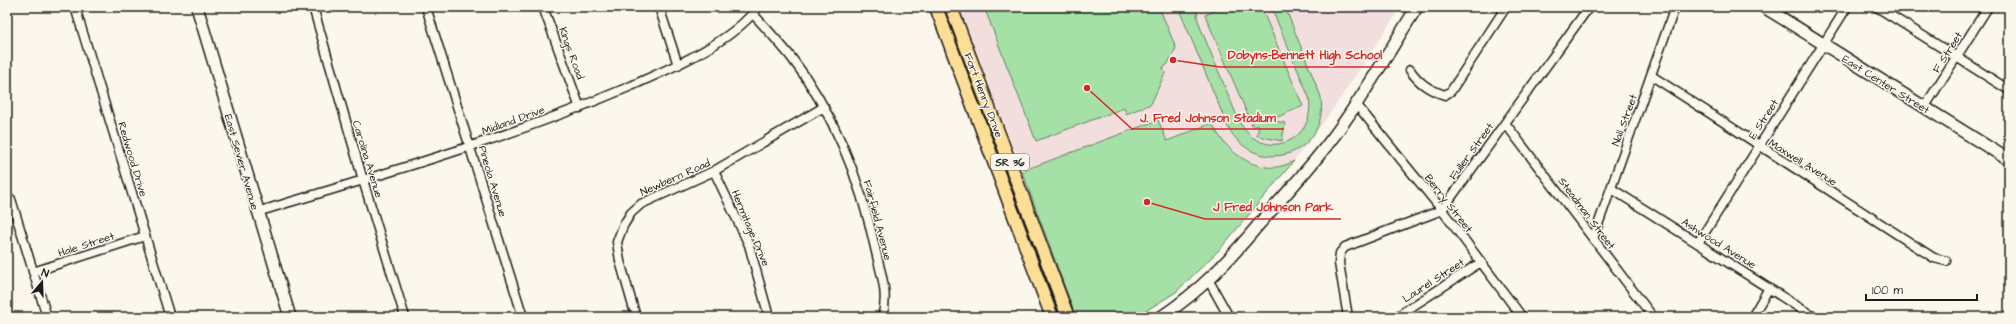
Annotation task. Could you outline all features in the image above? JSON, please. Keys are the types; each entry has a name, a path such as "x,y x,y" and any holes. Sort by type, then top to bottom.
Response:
{"main road":[{"name":"Fort Henry Drive","path":"936,7 1052,317"},
{"name":"Fort Henry Drive","path":"951,7 1068,317"}],"street":[{"name":"Redwood Drive","path":"76,7 170,317"},
{"name":"East Sevier Avenue","path":"197,7 256,212 290,317"},
{"name":"Carolina Avenue","path":"313,7 363,180 405,317"},
{"name":"Pineola Avenue","path":"426,7 523,317"},
{"name":"Kings Road","path":"543,7 580,108"},
{"path":"659,7 678,65"},
{"path":"1161,317 1182,303 1209,281 1310,166 1331,140 1356,104 1418,7"},
{"path":"1410,70 1420,83 1435,92 1445,95 1451,91 1506,7"},
{"name":"Fuller Street","path":"1442,210 1589,7"},
{"name":"Nall Street","path":"1593,239 1652,76 1675,7"},
{"name":"East Center Street","path":"1764,7 2009,160"},
{"name":"E Street","path":"1698,243 1847,7"},
{"path":"1877,7 2009,90"},
{"name":"F Street","path":"1924,108 1988,7"},
{"name":"Midland Drive","path":"256,212 470,147 580,108 678,65 724,37 756,10"},
{"name":"Fairfield Avenue","path":"756,10 791,57 824,107 844,146 860,189 885,292 886,305 882,317"},
{"name":"Maxwell Avenue","path":"1652,76 1934,258 1946,261"},
{"name":"Berry Street","path":"1356,104 1442,210 1522,317"},
{"name":"Newbern Road","path":"636,317 620,261 618,242 623,226 631,213 641,204 714,171 824,107"},
{"name":"Steadman Street","path":"1505,123 1653,317"},
{"name":"Hermitage Drive","path":"714,171 749,245 769,317"},
{"name":"Ashwood Avenue","path":"1612,189 1814,317"},
{"path":"11,199 47,317"},
{"path":"1348,317 1339,263 1340,253 1346,247 1442,210"},
{"name":"Hale Street","path":"33,272 145,236"},
{"name":"Laurel Street","path":"1396,317 1481,262"},
{"path":"1209,281 1230,317"},
{"path":"1752,317 1769,288"}],"shaded area":[{"path":"959,7 1401,7 1331,112 1291,164 1271,168 1246,161 1234,153 1225,144 1216,133 1212,123 1167,141 1158,120 1022,171"}],"green space":[{"path":"984,7 1159,7 1176,48 1167,65 1163,67 1165,73 1151,104 1126,114 1124,108 1036,141"},
{"path":"1178,7 1198,7 1197,17 1201,29 1239,121 1249,134 1260,142 1273,144 1285,142 1296,136 1305,126 1309,113 1309,97 1271,7 1285,7 1321,97 1320,117 1314,134 1302,146 1288,154 1272,156 1255,153 1240,143 1228,127"},
{"path":"1224,7 1261,7 1303,106 1271,120 1285,123 1282,141 1257,136 1259,125 1253,127 1205,15"},
{"path":"1158,120 1167,141 1212,123 1226,144 1235,153 1246,160 1257,165 1270,167 1282,166 1294,161 1220,249 1176,292 1136,317 1076,317 1022,171"}],"place":[{"name":"Dobyns-Bennett High School","path":"1173,60"},
{"name":"J. Fred Johnson Stadium","path":"1087,88"},
{"name":"J Fred Johnson Park","path":"1147,202"}]}
